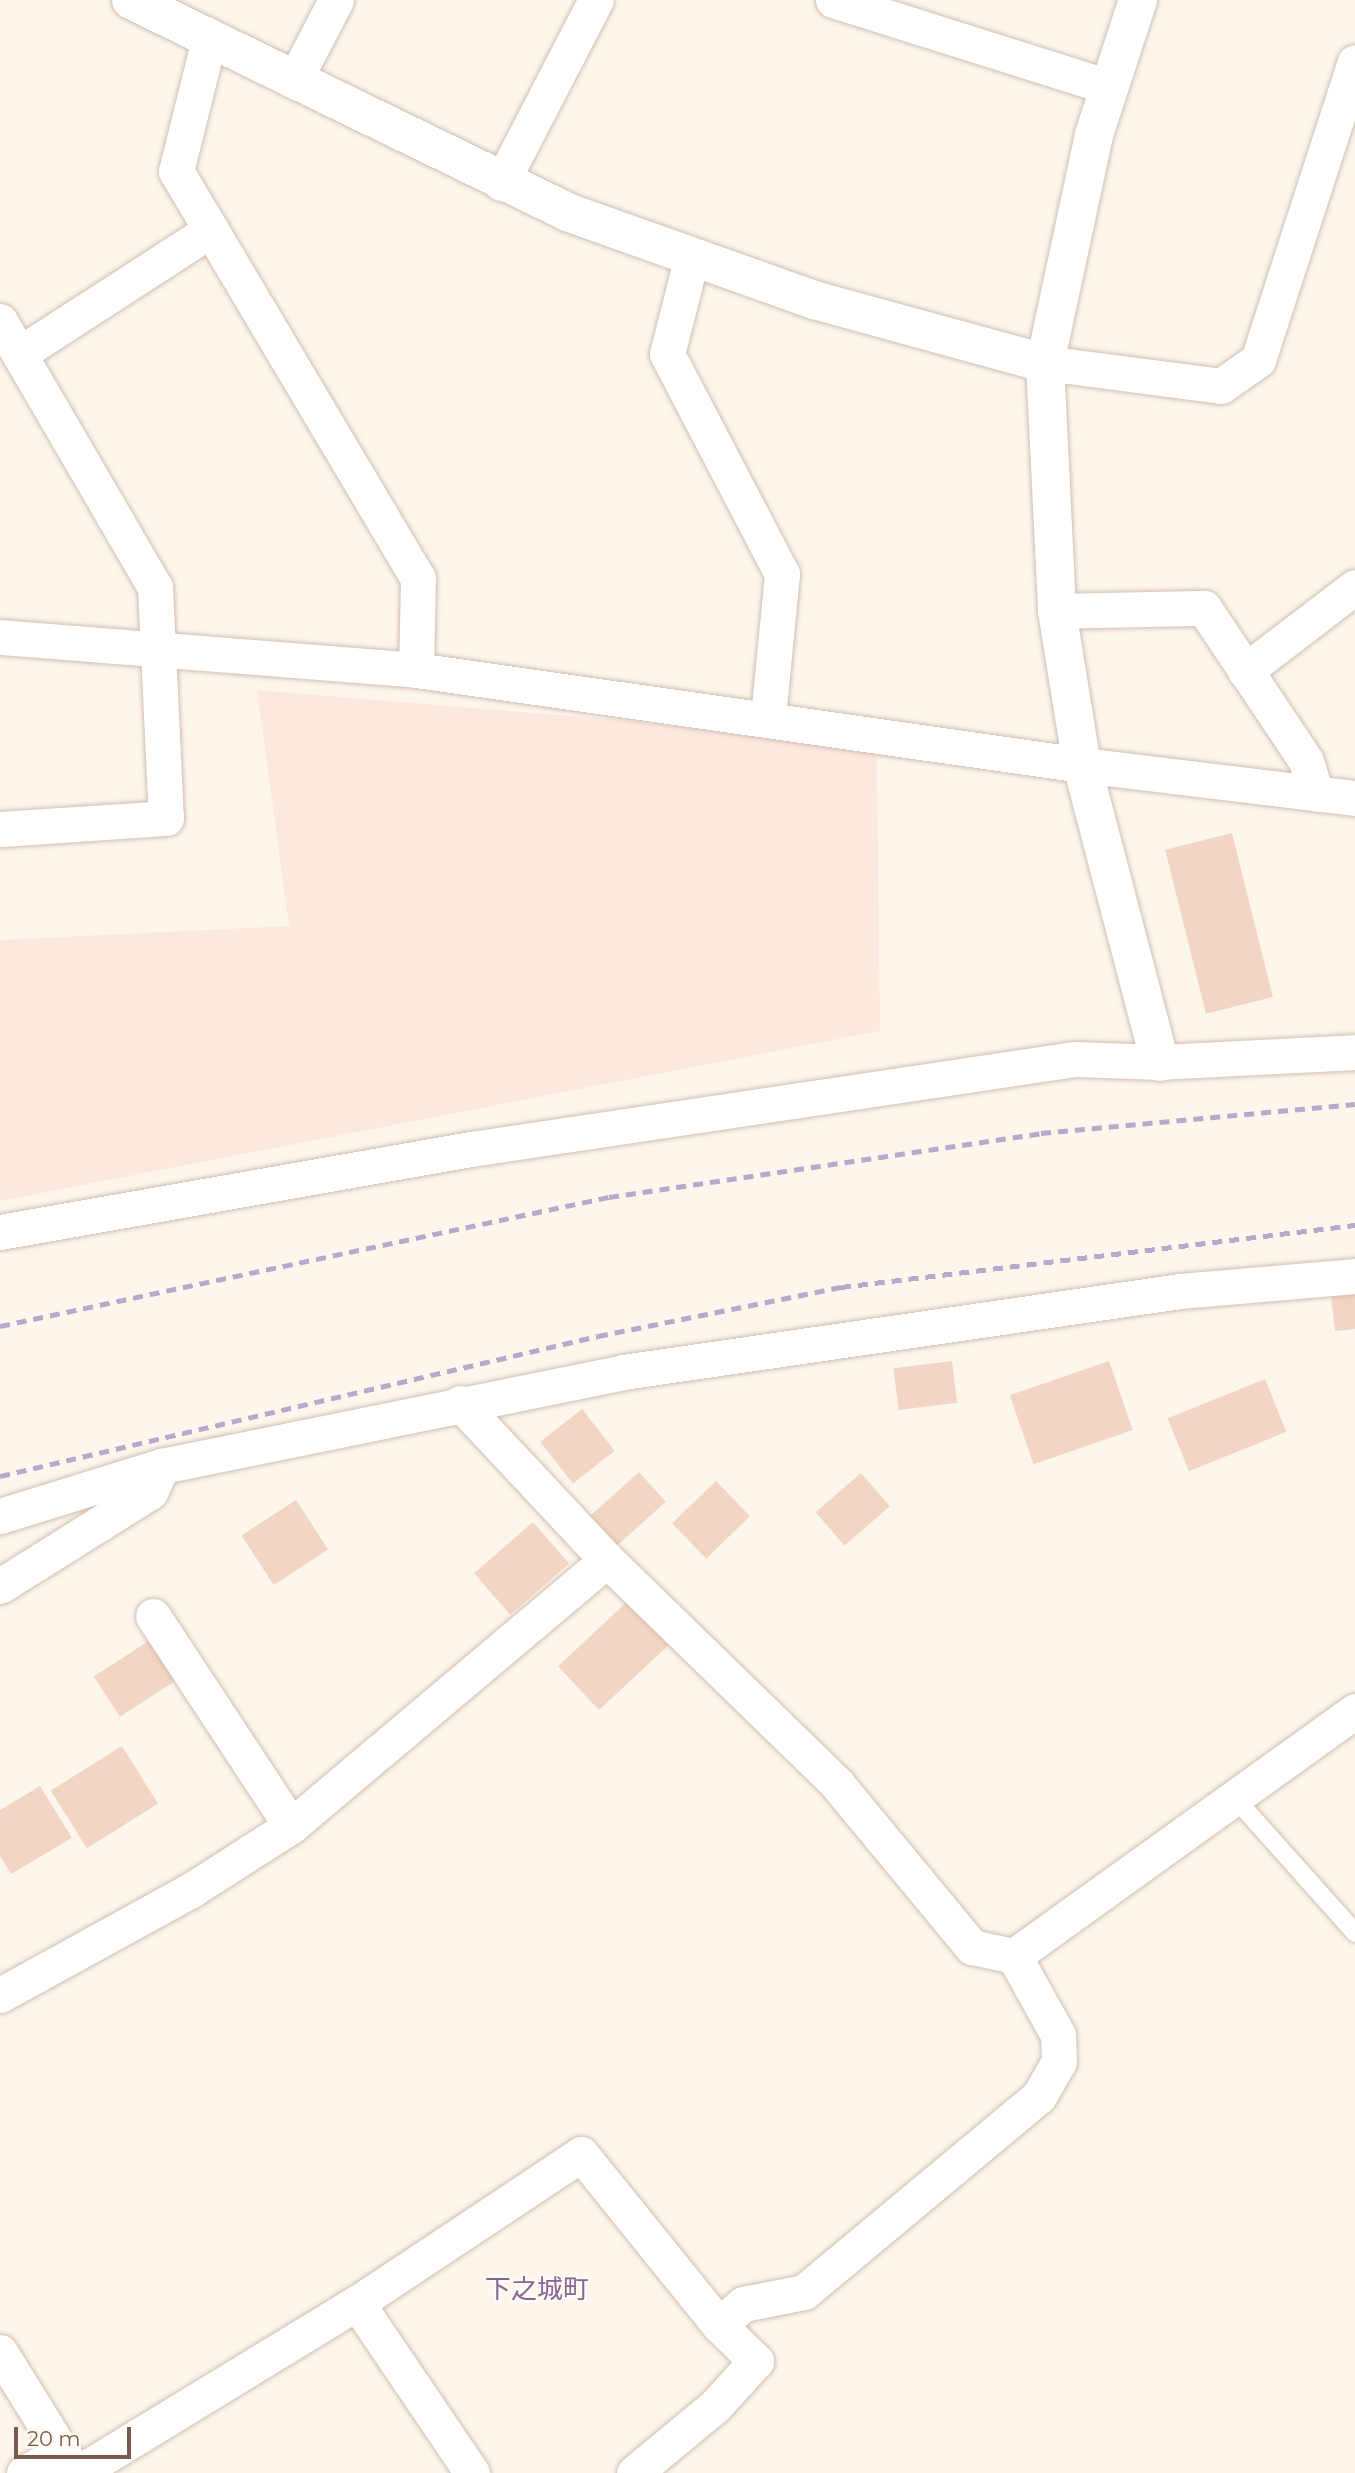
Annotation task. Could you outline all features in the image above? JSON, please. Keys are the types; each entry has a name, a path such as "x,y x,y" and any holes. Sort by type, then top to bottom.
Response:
{"street":[{"path":"131,0 501,183 814,300 1045,363 1221,386 1258,360 1355,62"},
{"path":"294,81 336,0"},
{"path":"501,183 596,0"},
{"path":"833,0 1109,87"},
{"path":"1138,0 1109,87 1045,363 1057,611 1082,765 1160,1062"},
{"path":"209,39 176,171 418,578 416,670"},
{"path":"19,354 211,230"},
{"path":"692,256 667,354 782,574 768,716"},
{"path":"0,321 155,587 166,818 0,829"},
{"path":"1245,671 1355,587"},
{"path":"1057,611 1204,608 1306,761 1316,793"},
{"path":"0,637 160,652 416,670 768,716 1082,765 1355,797"},
{"path":"0,1232 471,1149 1075,1059 1160,1062 1355,1052"},
{"path":"0,1516 162,1466 460,1403 623,1372 1180,1291 1355,1276"},
{"path":"460,1403 607,1560 837,1784 972,1947 1014,1956 1355,1711"},
{"path":"0,1586 150,1492 162,1466"},
{"path":"0,1995 191,1890 291,1826 607,1560"},
{"path":"153,1616 291,1826"},
{"path":"719,2325 743,2304 804,2292 1039,2096 1059,2062 1058,2035 1014,1956"},
{"path":"24,2473 72,2466 357,2303 582,2154 719,2325 756,2361 715,2406 634,2473"},
{"path":"357,2303 472,2473"},
{"path":"0,2352 72,2466"}],"lane":[{"path":"1234,1797 1355,1933"}],"shaded area":[{"path":"257,690 630,721 877,752 880,1031 0,1201 0,940 289,926"}],"building":[{"path":"1232,833 1273,997 1206,1014 1165,850"},
{"path":"1355,1293 1355,1329 1335,1331 1331,1295"},
{"path":"952,1361 957,1403 899,1410 893,1368"},
{"path":"1109,1361 1133,1430 1033,1464 1010,1395"},
{"path":"1265,1379 1286,1432 1189,1471 1168,1418"},
{"path":"582,1409 615,1451 573,1483 540,1442"},
{"path":"639,1472 666,1502 617,1545 591,1515"},
{"path":"861,1473 890,1506 845,1546 816,1512"},
{"path":"716,1481 750,1516 706,1559 672,1523"},
{"path":"296,1500 328,1549 274,1585 241,1535"},
{"path":"533,1522 569,1564 510,1615 474,1573"},
{"path":"629,1600 670,1644 599,1710 558,1666"},
{"path":"150,1640 176,1680 120,1717 94,1676"},
{"path":"122,1746 158,1804 87,1848 51,1791"},
{"path":"40,1786 72,1838 11,1874 0,1856 0,1810"}],"railway":[{"path":"0,1326 609,1197 1041,1133 1355,1104"},
{"path":"0,1476 598,1336 841,1287 1355,1225"}],"district":[{"name":"下之城町","path":"537,2290"}]}
